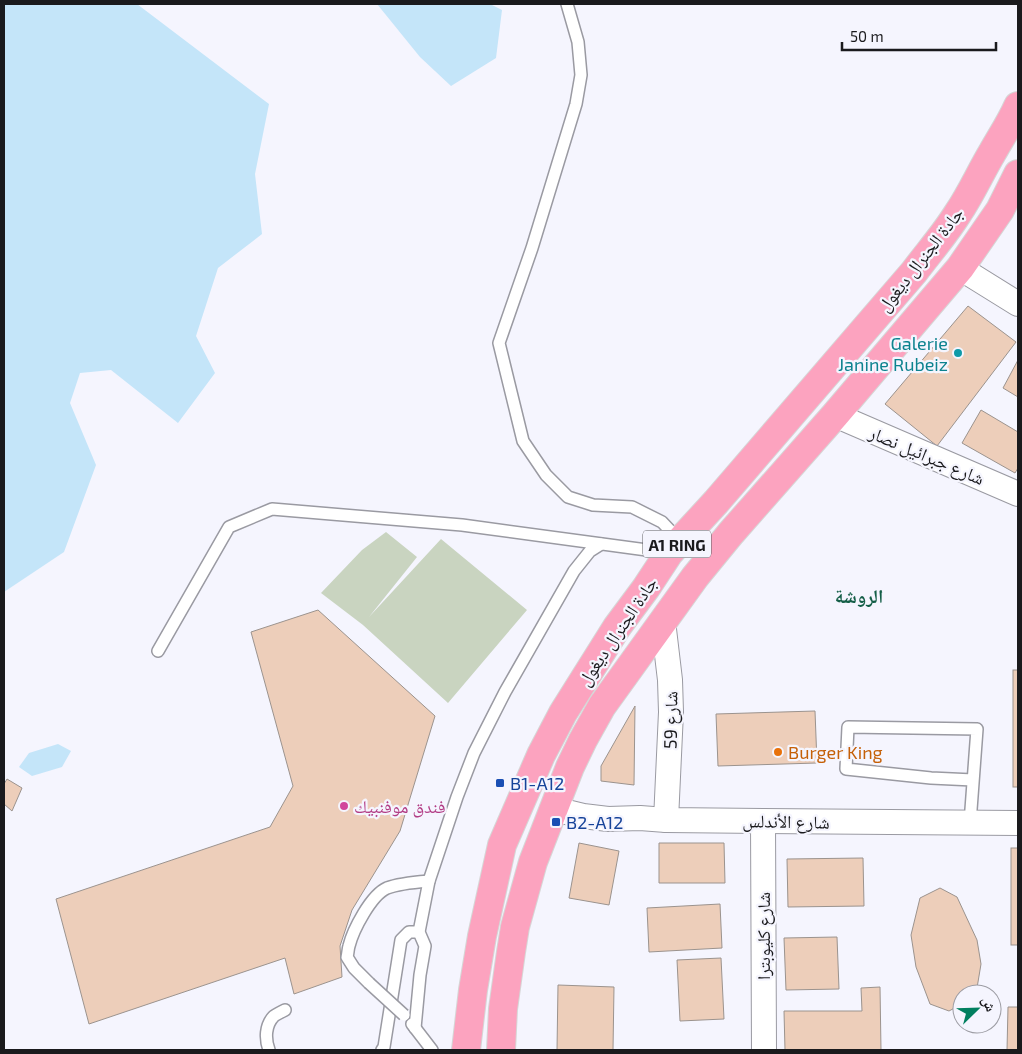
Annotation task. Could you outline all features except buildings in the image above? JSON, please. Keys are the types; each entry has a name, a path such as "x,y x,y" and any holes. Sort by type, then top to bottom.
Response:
{"highway":[{"name":"جادة الجنرال ديغول","path":"466,1050 482,936 502,845 541,755 564,713 617,627 674,547 723,495 914,272 940,238 967,199 1018,106"},
{"name":"جادة الجنرال ديغول","path":"501,1050 503,1009 515,927 533,862 570,767 602,706 695,577 960,268 1000,210 1018,174"}],"street":[{"path":"960,268 1018,304"},
{"name":"شارع جبرائيل نصار","path":"835,415 1018,494"},
{"name":"شارع 59","path":"664,621 671,704 666,820"},
{"name":"شارع الأندلس","path":"554,809 583,816 608,819 1018,823"},
{"name":"شارع كليوبترا","path":"763,821 764,1050"}],"lane":[{"path":"158,652 229,526 272,508 462,525 601,544 674,547 662,522 632,507 594,505 568,497 546,475 523,441 499,343 532,248 576,104 581,75 578,42 567,4"},
{"path":"415,1028 425,946 419,932 429,881 460,788 474,753 505,692 574,571 590,551 601,544"},
{"path":"970,823 977,729 848,727 846,769 931,778 973,780"},
{"path":"429,881 387,888 376,895 370,902 354,932 348,946 347,958 354,968 404,1015 432,1050"},
{"path":"382,1050 400,940 409,932 419,932"},
{"path":"269,1050 266,1042 267,1027 274,1016 285,1010"}],"green space":[{"path":"386,532 417,557 369,617 441,539 527,610 448,703 363,625 321,593 362,550"}],"water":[{"path":"4,4 137,4 269,104 255,174 262,234 218,268 196,336 215,373 178,423 111,370 80,373 70,403 96,465 64,552 4,592"},
{"path":"377,4 490,4 502,10 496,58 451,86 420,57"},
{"path":"58,744 71,751 62,767 32,776 19,767 29,753"}],"place":[{"name":"Galerie Janine Rubeiz","path":"958,353"},
{"name":"Burger King","path":"778,752"},
{"name":"B1-A12","path":"500,783"},
{"name":"فندق موفنبيك","path":"344,806"},
{"name":"B2-A12","path":"556,822"}],"district":[{"name":"الروشة","path":"859,595"}]}
